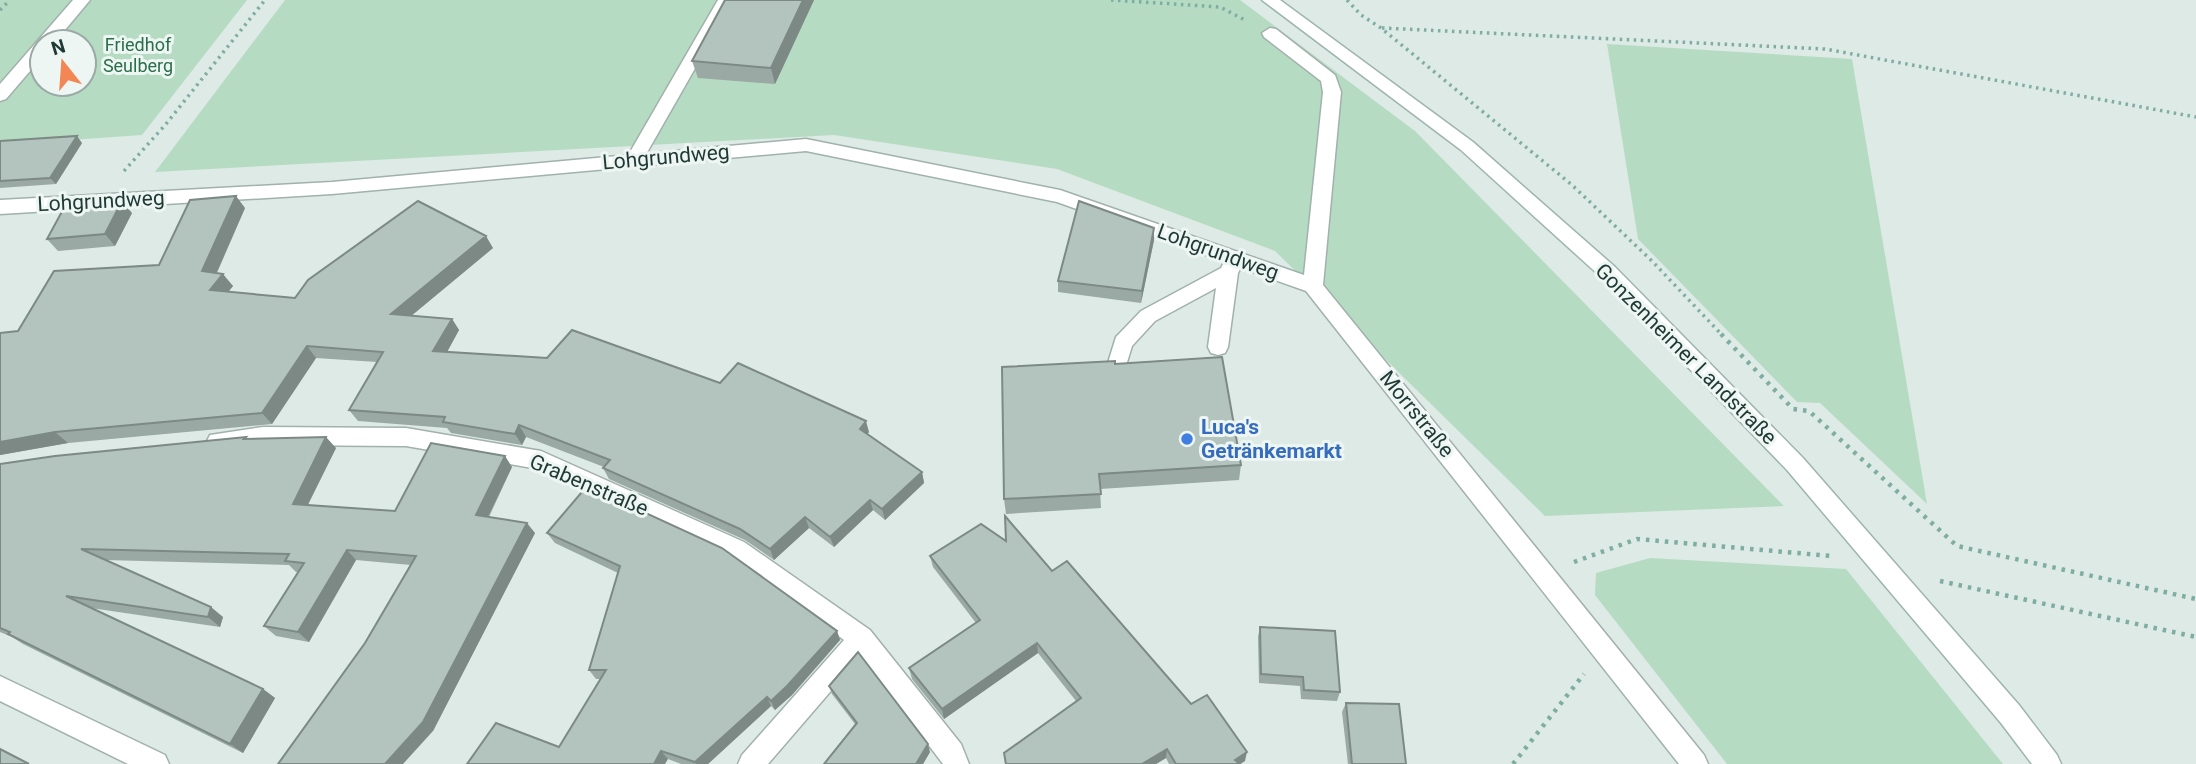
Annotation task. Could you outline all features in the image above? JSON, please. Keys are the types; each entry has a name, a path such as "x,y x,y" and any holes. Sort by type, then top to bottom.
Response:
{"street":[{"path":"58,28 82,0"},
{"path":"635,159 726,0"},
{"name":"Gonzenheimer Landstraße","path":"1270,0 1467,146 1608,272 1795,464 2010,714 2048,764"},
{"path":"1270,33 1329,79 1332,92 1313,286"},
{"path":"0,95 28,63"},
{"name":"Lohgrundweg","path":"0,207 332,188 806,145 1060,196 1231,266 1313,286"},
{"path":"1218,347 1231,266"},
{"path":"1117,366 1123,343 1148,316 1231,266"},
{"name":"Morrstraße","path":"1313,286 1545,572 1695,764"},
{"name":"Grabenstraße","path":"194,443 263,436 406,437 541,460 736,549 861,638 952,753 956,764"},
{"path":"751,764 861,638"},
{"path":"0,688 156,764"}],"path":[{"path":"0,10 10,0"},
{"path":"98,201 166,124 265,0"},
{"path":"1111,0 1220,7 1270,33"},
{"path":"1347,0 1361,15 1381,28 1572,185 1652,261 1793,410 1809,411 1958,546 2196,599"},
{"path":"1381,28 1825,49 2196,117"},
{"path":"1545,572 1637,539 1831,556"},
{"path":"1936,580 2196,637"},
{"path":"1513,764 1604,649"}],"green space":[{"name":"Friedhof Seulberg","path":"0,0 247,0 142,135 0,145"},
{"path":"285,0 1240,0 1415,131 1784,506 1545,516 1275,251 1057,169 834,135 155,172"},
{"path":"1607,44 1852,59 1927,504 1820,403 1797,402 1638,239"},
{"path":"1650,558 1846,569 2003,764 1727,764 1595,595 1596,573"}],"building":[{"path":"725,0 803,0 771,68 692,61"},
{"path":"77,136 50,178 0,181 0,141"},
{"path":"236,196 202,271 223,274 210,290 295,298 308,280 418,201 486,236 391,314 452,319 433,351 547,358 572,330 720,383 738,363 866,421 860,429 922,472 882,509 870,500 830,537 805,517 770,549 740,529 603,468 610,460 519,425 515,434 443,422 445,417 349,410 383,352 307,346 262,413 55,432 0,442 0,333 18,331 54,271 159,265 190,200"},
{"path":"122,201 105,234 47,239 65,206"},
{"path":"1079,201 1154,228 1142,291 1058,281"},
{"path":"1222,357 1241,465 1099,474 1101,494 1004,499 1002,367 1115,361 1115,364"},
{"path":"246,437 244,439 326,437 293,504 395,511 431,443 505,456 476,515 527,523 423,722 385,764 278,764 365,643 416,556 347,550 298,632 264,626 304,563 285,561 289,554 81,549 211,607 208,617 66,596 263,689 230,744 0,628 0,464"},
{"path":"587,486 722,548 837,631 771,701 767,697 695,762 661,751 654,764 467,764 496,723 559,747 606,670 589,670 620,566 547,533"},
{"path":"1005,516 1052,571 1067,561 1191,704 1207,695 1247,752 1235,760 1240,764 1176,764 1167,749 1142,764 1006,764 1004,753 1081,698 1037,643 942,709 909,668 980,620 930,556 981,524 1006,541"},
{"path":"1260,627 1335,631 1340,692 1304,690 1303,677 1261,674"},
{"path":"858,652 928,744 916,764 824,764 857,723 829,686"},
{"path":"1346,703 1399,704 1406,764 1352,764"},
{"path":"0,749 29,764 0,764"}],"place":[{"name":"Luca's Getränkemarkt","path":"1187,439"}]}
